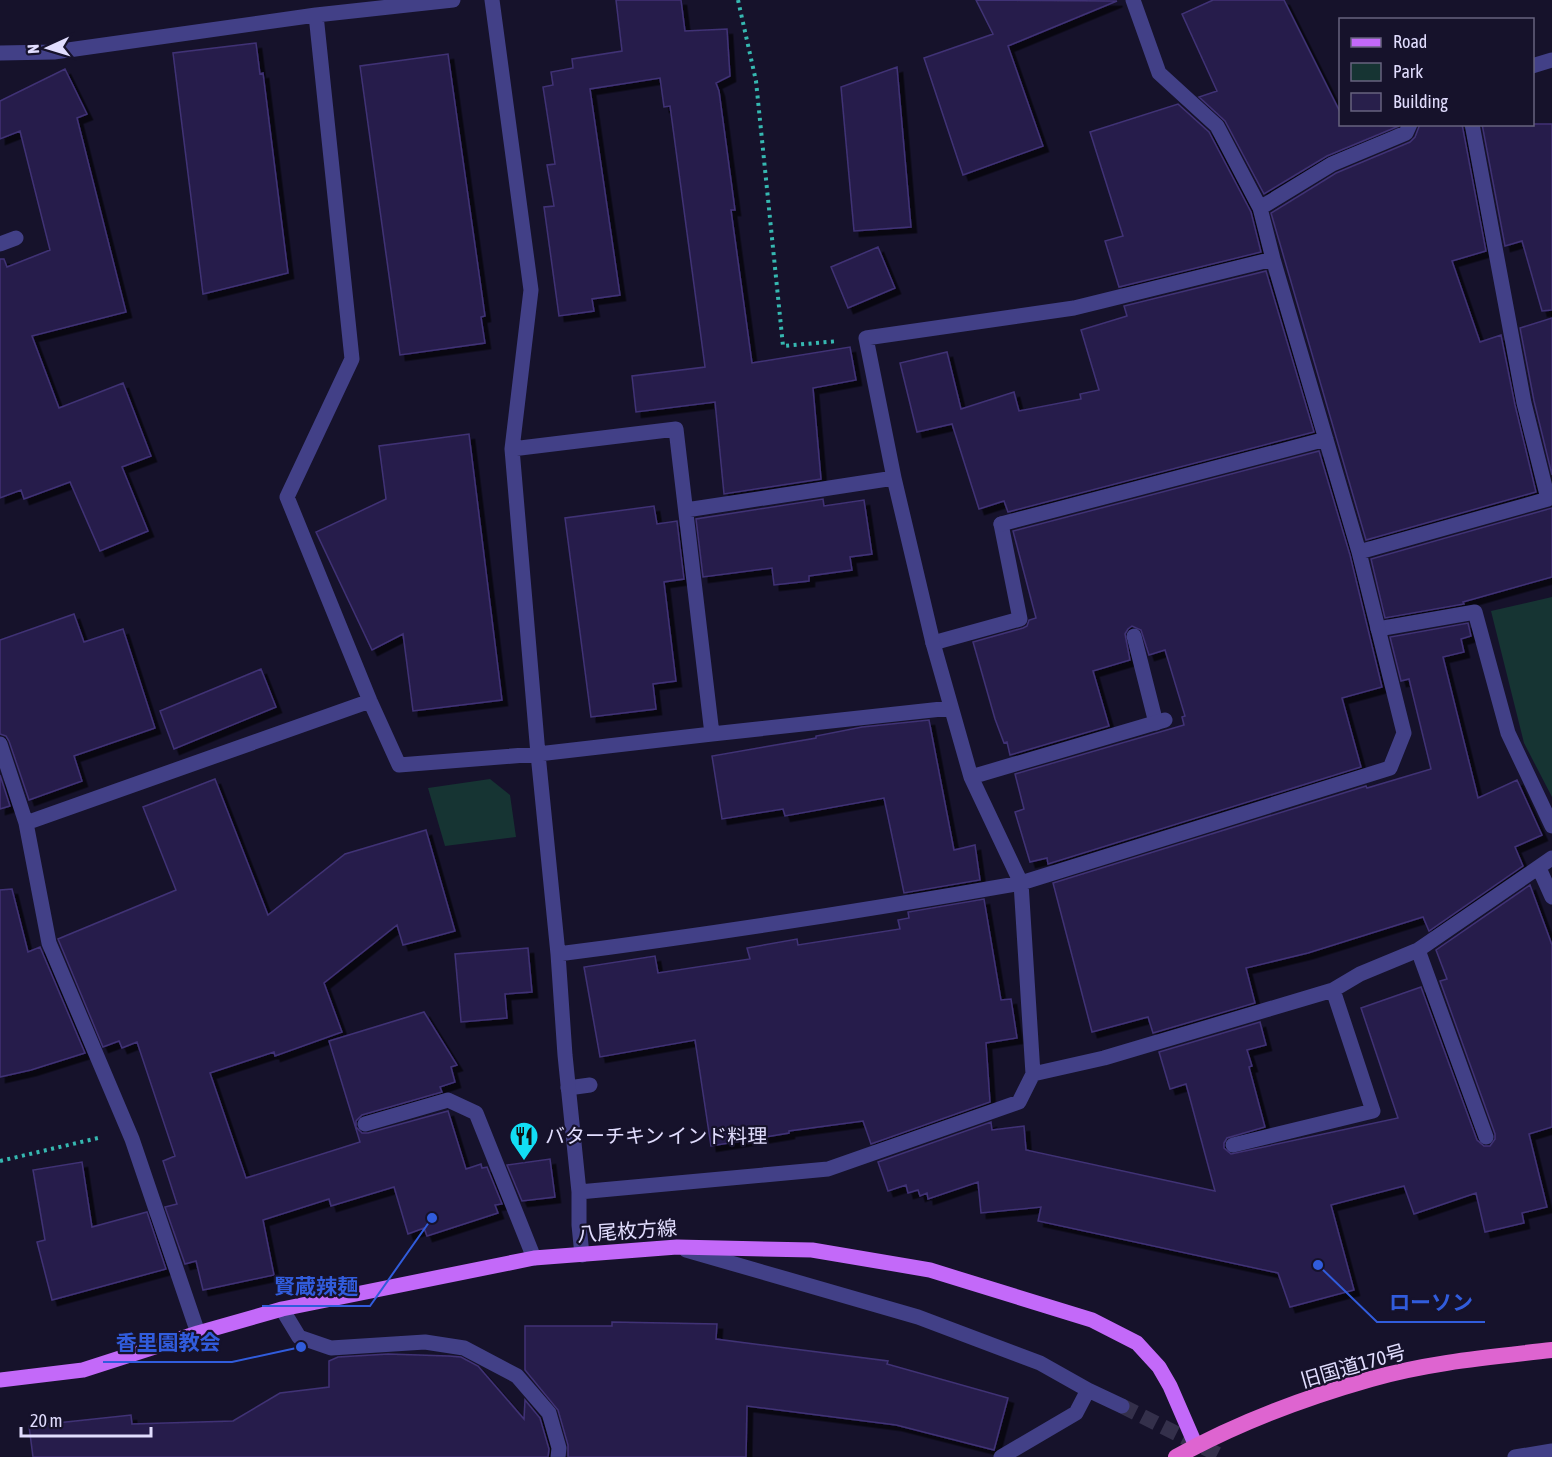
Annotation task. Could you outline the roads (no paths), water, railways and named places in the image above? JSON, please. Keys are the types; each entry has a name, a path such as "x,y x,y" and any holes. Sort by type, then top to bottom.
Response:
{"highway":[{"name":"旧国道170号","path":"1176,1457 1258,1417 1372,1378 1446,1363 1552,1350"}],"main road":[{"name":"八尾枚方線","path":"0,1380 83,1370 282,1309 534,1258 677,1247 812,1250 930,1270 1092,1320 1137,1343 1159,1367 1170,1386 1196,1446"}],"street":[{"path":"0,54 54,52 316,15 453,0"},
{"path":"492,0 531,290 512,449 579,1192 582,1255"},
{"path":"558,954 818,917 1021,883 1390,768 1404,733 1359,552 1273,259 1260,207 1217,126 1159,73 1133,0"},
{"path":"316,15 352,359 287,497 370,701 399,765 538,754 951,708"},
{"path":"1534,66 1552,60"},
{"path":"1260,207 1332,164 1406,134 1409,126"},
{"path":"1359,552 1550,498 1524,403 1472,126"},
{"path":"0,244 16,238"},
{"path":"579,1192 828,1169 1019,1102 1033,1074 1021,883 971,777 951,708 933,643 894,478 866,338 1074,308 1273,259"},
{"path":"512,449 676,429 712,734"},
{"path":"933,643 1020,619 1001,524 1326,439"},
{"path":"686,510 894,478"},
{"path":"1378,629 1475,612 1508,733 1552,826"},
{"path":"971,777 1160,721 1134,636"},
{"path":"26,823 370,701"},
{"path":"0,744 5,773 26,823 49,943 128,1130 198,1333"},
{"path":"1033,1074 1104,1058 1333,990 1360,974 1418,950 1552,858"},
{"path":"1539,868 1552,897"},
{"path":"1418,950 1486,1137"},
{"path":"1233,1145 1373,1111 1333,990"},
{"path":"568,1088 590,1085"},
{"path":"365,1124 448,1100 476,1113 534,1258"},
{"path":"677,1247 918,1317 1040,1363 1122,1406"},
{"path":"282,1309 299,1337 331,1348 425,1342 464,1348 517,1376 549,1413 559,1448 558,1457"},
{"path":"1001,1457 1076,1413 1088,1390"},
{"path":"1515,1457 1552,1450"}],"tunnel":[{"path":"1122,1406 1223,1457"}],"place":[{"name":"バターチキン インド料理","path":"524,1162"},
{"name":"賢蔵辣麺","path":"432,1218"},
{"name":"ローソン","path":"1318,1265"},
{"name":"香里園教会","path":"301,1347"}]}
